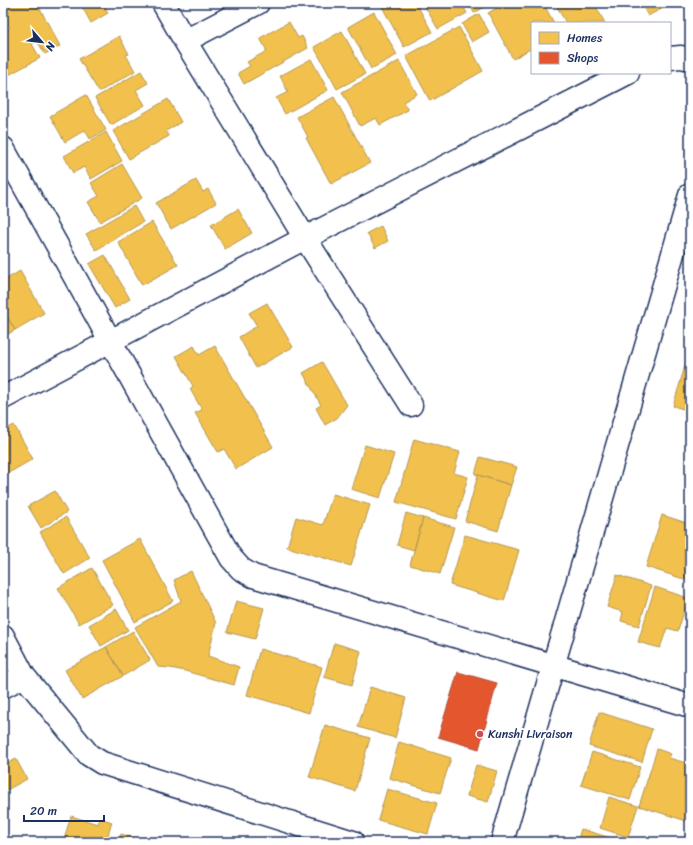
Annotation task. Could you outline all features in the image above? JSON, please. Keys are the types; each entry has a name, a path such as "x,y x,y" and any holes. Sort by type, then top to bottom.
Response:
{"street":[{"path":"164,3 185,41 305,238 411,405"},
{"path":"185,41 258,3"},
{"path":"671,58 681,57 690,59"},
{"path":"3,398 305,238 626,74"},
{"path":"3,148 231,558 241,569 253,576 690,706"},
{"path":"502,842 690,195"},
{"path":"3,636 24,676 89,755 102,763 353,842"},
{"path":"3,687 24,676"}],"building: Homes":[{"path":"6,3 37,3 60,46 45,54 37,41 32,44 40,58 3,78 3,32 10,28 3,15 3,5"},
{"path":"80,3 103,3 108,13 91,23"},
{"path":"380,3 416,3 432,32 404,47"},
{"path":"423,3 461,3 467,13 438,29"},
{"path":"469,3 492,3 474,13"},
{"path":"506,3 543,3 553,22 531,22 531,49 513,59 488,13"},
{"path":"555,3 594,3 604,22 565,22"},
{"path":"641,3 672,3 648,16"},
{"path":"374,12 397,55 371,69 348,27"},
{"path":"479,14 489,32 472,42 462,24"},
{"path":"289,22 298,38 302,36 308,48 244,84 238,73 250,66 247,62 267,51 260,38"},
{"path":"459,27 483,71 430,101 406,56"},
{"path":"342,31 365,74 337,89 314,47"},
{"path":"119,36 129,54 126,55 135,71 99,92 79,59"},
{"path":"311,59 328,90 285,114 276,98 288,92 280,76"},
{"path":"399,61 417,94 403,102 408,110 380,125 376,118 360,126 342,92"},
{"path":"141,71 148,83 136,90 145,105 111,125 95,98"},
{"path":"86,95 106,130 90,139 85,130 65,142 50,116"},
{"path":"334,97 370,163 331,184 306,138 308,137 297,117"},
{"path":"168,99 181,122 166,131 169,136 129,159 113,131"},
{"path":"106,132 122,161 91,179 84,167 73,173 64,156"},
{"path":"122,164 142,198 100,222 88,202 99,196 91,183"},
{"path":"196,180 203,192 208,189 216,203 171,229 156,203"},
{"path":"134,206 143,222 96,250 86,234"},
{"path":"238,209 252,233 225,249 211,225"},
{"path":"152,222 178,265 142,285 118,242"},
{"path":"381,226 388,241 375,248 367,233"},
{"path":"105,255 130,299 115,308 89,264"},
{"path":"20,271 44,313 15,330 3,310 3,281"},
{"path":"267,303 293,347 256,368 239,337 257,326 249,313"},
{"path":"3,310 15,330 3,337"},
{"path":"194,346 199,355 215,346 273,447 236,469 224,449 218,452 195,413 202,410 190,389 193,386 176,356"},
{"path":"689,353 690,354 690,411 673,406"},
{"path":"322,362 347,405 337,418 325,425 316,408 321,405 303,373"},
{"path":"14,425 33,459 5,475 3,472 3,431"},
{"path":"414,439 460,452 454,473 468,477 456,519 396,502"},
{"path":"365,445 394,454 380,498 351,489"},
{"path":"480,457 517,467 511,485 475,474"},
{"path":"478,475 511,485 498,531 465,521"},
{"path":"55,491 67,512 41,528 28,506"},
{"path":"333,494 370,505 351,566 287,547 296,517 323,525"},
{"path":"406,513 423,518 414,550 397,545"},
{"path":"662,515 690,524 690,581 646,567"},
{"path":"66,517 90,558 64,574 40,532"},
{"path":"423,518 454,527 440,574 410,565"},
{"path":"465,535 519,550 504,601 450,585"},
{"path":"140,539 173,601 135,622 102,560"},
{"path":"92,568 113,605 79,624 58,588"},
{"path":"191,571 216,623 208,656 239,667 234,685 185,671 158,667 135,627 181,601 174,580"},
{"path":"617,575 651,586 639,626 621,621 623,612 607,607"},
{"path":"655,587 688,598 678,631 667,628 660,648 638,642"},
{"path":"236,601 264,608 255,639 227,632"},
{"path":"116,609 128,630 101,646 89,625"},
{"path":"133,631 150,660 123,676 106,647"},
{"path":"334,643 361,651 352,685 324,677"},
{"path":"106,647 123,676 82,699 65,670"},
{"path":"260,649 322,667 309,713 247,695"},
{"path":"370,687 406,698 395,738 358,727"},
{"path":"599,712 652,729 642,762 589,746"},
{"path":"325,725 370,738 355,791 309,777"},
{"path":"399,742 451,758 440,793 389,778"},
{"path":"657,749 671,754 669,758 690,764 690,822 639,806"},
{"path":"592,752 640,767 630,800 581,785"},
{"path":"16,759 27,779 3,792 3,762 5,765"},
{"path":"476,765 497,771 488,802 467,796"},
{"path":"387,789 437,803 428,834 378,820"},
{"path":"609,797 638,806 628,837 600,828"},
{"path":"71,816 98,824 100,818 112,822 106,842 63,842"},
{"path":"581,829 624,842 577,842"},
{"path":"121,834 138,839 137,842 119,842"}],"building: Shops":[{"path":"458,672 497,683 479,749 438,737"}],"place":[{"name":"Kunshi Livraison","path":"480,734"}]}
